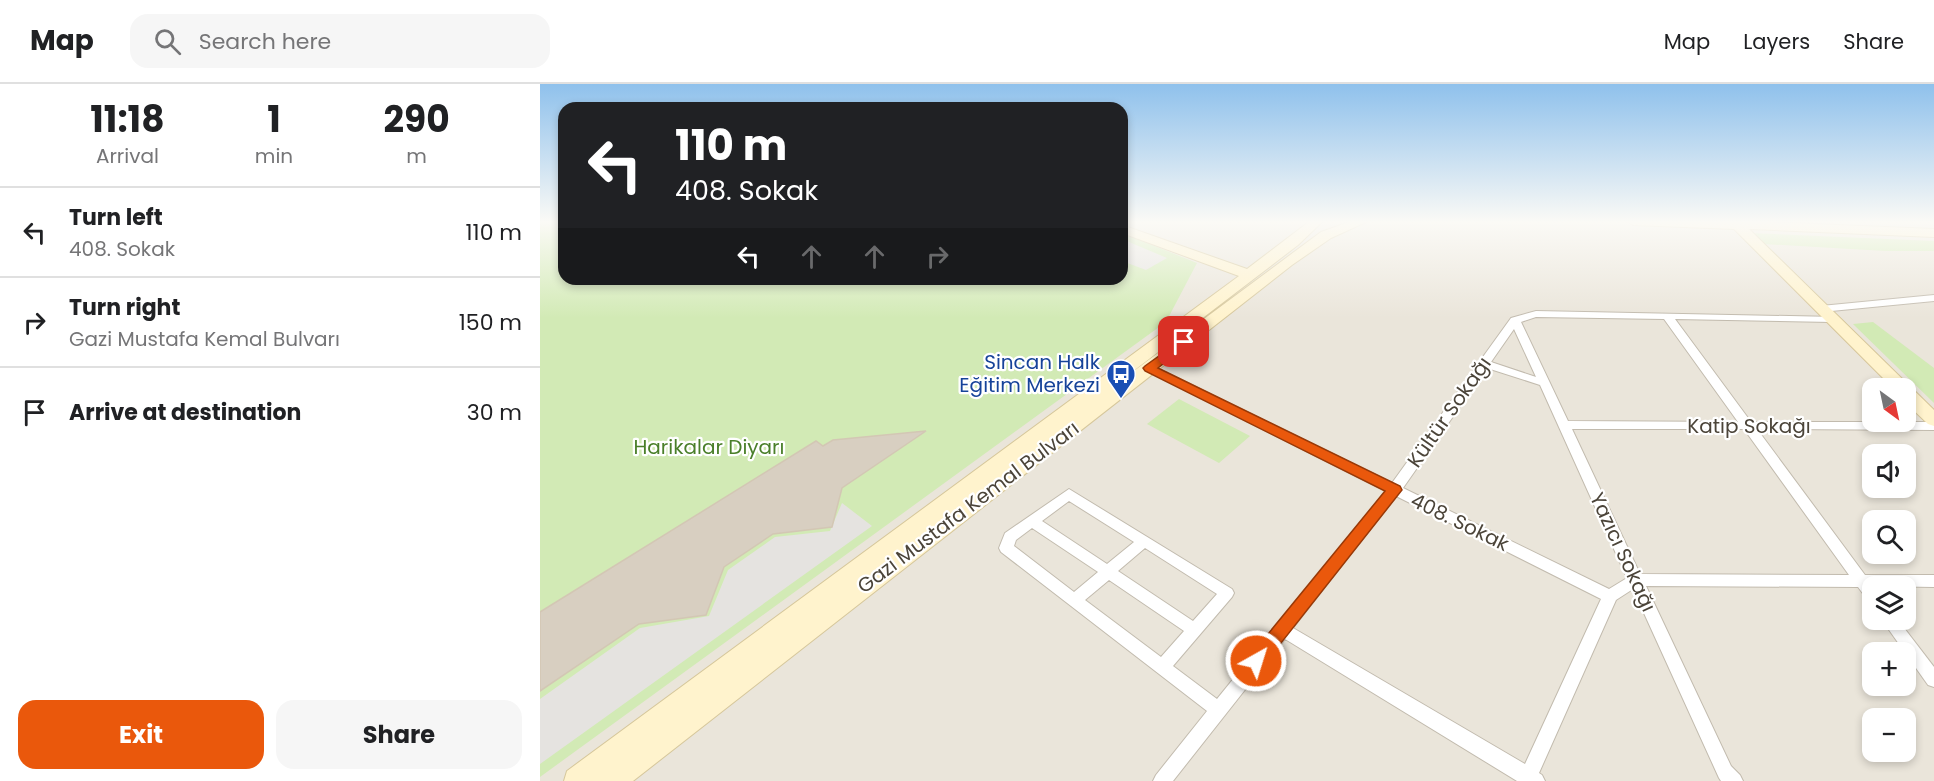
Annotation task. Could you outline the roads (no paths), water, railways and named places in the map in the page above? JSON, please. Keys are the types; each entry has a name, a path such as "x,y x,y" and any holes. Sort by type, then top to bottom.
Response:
{"main road":[{"path":"1190,254 1250,275"},
{"name":"Gazi Mustafa Kemal Bulvarı","path":"577,781 1277,254"},
{"name":"Gazi Mustafa Kemal Bulvarı","path":"611,781 1301,254"},
{"path":"1765,254 1892,378"},
{"path":"1916,403 1934,420"}],"street":[{"path":"1515,320 1536,314 1668,317 1826,314 1934,298"},
{"path":"1668,317 1862,581"},
{"name":"Kültür Sokağı","path":"1162,781 1395,490 1515,320"},
{"name":"Yazıcı Sokağı","path":"1515,320 1725,772 1734,781"},
{"path":"1483,363 1544,383"},
{"name":"408. Sokak","path":"1149,368 1610,597"},
{"name":"Katip Sokağı","path":"1564,425 1934,426"},
{"path":"1162,668 1227,593 1069,494 1010,537 1006,548 1075,600 1162,668 1217,710"},
{"path":"1032,521 1195,630"},
{"path":"1075,600 1144,541"},
{"path":"1282,629 1530,779 1610,597 1636,580 1862,581"},
{"path":"1916,581 1934,581"},
{"path":"1897,630 1934,680"}],"place":[{"name":"Sincan Halk Eğitim Merkezi","path":"1121,400"}],"park label":[{"name":"Harikalar Diyarı","path":"709,447"}]}
